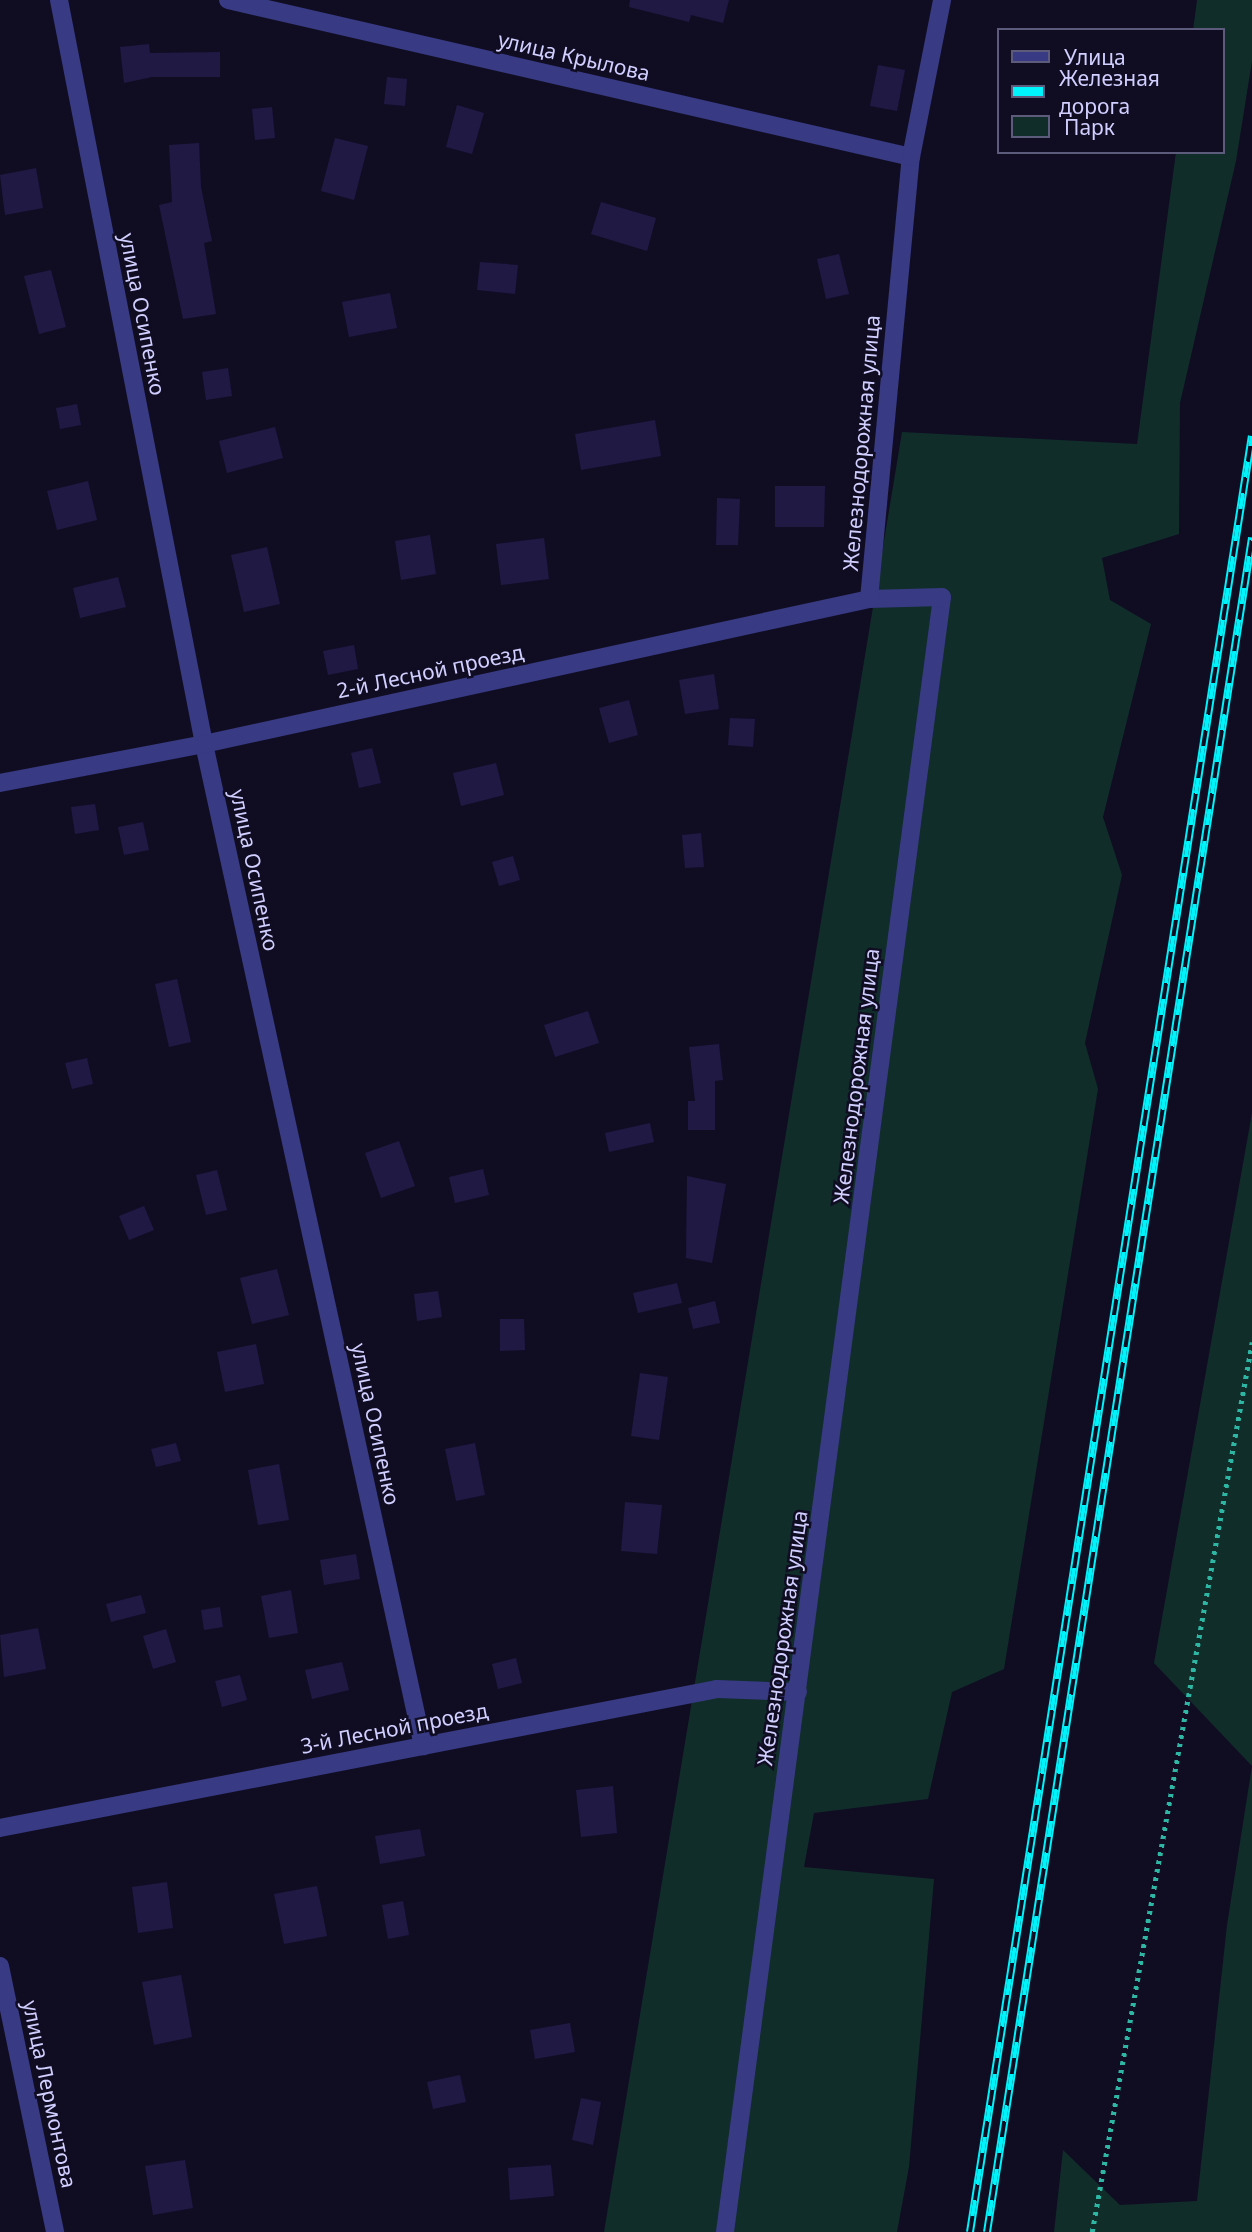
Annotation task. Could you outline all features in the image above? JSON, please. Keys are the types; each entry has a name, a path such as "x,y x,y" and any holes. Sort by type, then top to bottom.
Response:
{"street":[{"name":"улица Осипенко","path":"59,0 204,744 423,1746"},
{"name":"улица Крылова","path":"228,0 911,157"},
{"name":"Железнодорожная улица","path":"725,2232 942,597 869,599 911,157 942,0"},
{"name":"2-й Лесной проезд","path":"0,783 204,744 869,599"},
{"name":"3-й Лесной проезд","path":"0,1828 717,1689 798,1692"},
{"name":"улица Лермонтова","path":"0,1966 55,2232"}],"path":[{"path":"1092,2232 1252,1342"}],"green space":[{"path":"1197,0 1252,0 1252,61 1236,161 1180,403 1179,534 1102,558 1110,600 1151,624 1103,817 1122,875 1085,1043 1098,1089 1004,1669 952,1692 928,1799 814,1813 804,1867 934,1879 909,2167 897,2232 604,2232 902,432 1137,444 1176,154 1224,154 1224,28 1193,28"},
{"path":"1252,1113 1252,1766 1154,1663"},
{"path":"1252,1766 1252,2232 1054,2232 1063,2150 1120,2205 1197,2201 1227,1925"}],"building":[{"path":"630,0 729,0 723,23 691,15 689,22 629,7"},
{"path":"149,44 150,53 220,52 220,77 152,77 124,83 120,47"},
{"path":"878,65 905,70 897,111 870,106"},
{"path":"387,77 407,79 405,106 384,104"},
{"path":"457,105 484,113 472,154 446,147"},
{"path":"272,107 275,138 255,140 252,109"},
{"path":"335,138 368,146 354,200 321,191"},
{"path":"199,143 201,187 212,241 204,243 216,314 183,319 159,205 172,202 169,145"},
{"path":"36,168 43,208 5,215 0,175"},
{"path":"601,202 656,218 647,251 591,234"},
{"path":"839,254 849,294 826,299 817,259"},
{"path":"480,262 518,265 515,294 477,290"},
{"path":"51,270 66,327 39,334 24,276"},
{"path":"390,293 397,328 349,337 342,302"},
{"path":"228,368 232,396 206,400 202,372"},
{"path":"77,404 81,425 60,429 56,408"},
{"path":"655,420 661,456 581,470 575,434"},
{"path":"275,427 283,458 227,473 219,441"},
{"path":"88,481 97,520 57,530 47,491"},
{"path":"775,486 825,486 824,527 775,527"},
{"path":"717,498 740,499 738,545 716,545"},
{"path":"430,535 436,574 401,580 395,541"},
{"path":"544,538 549,579 501,585 496,544"},
{"path":"267,547 280,604 244,612 231,555"},
{"path":"118,577 126,607 80,618 73,588"},
{"path":"354,645 358,669 328,675 323,651"},
{"path":"714,674 719,709 685,714 679,680"},
{"path":"629,700 638,735 609,743 599,708"},
{"path":"730,718 755,719 753,747 728,745"},
{"path":"372,748 381,783 359,788 351,753"},
{"path":"496,763 504,795 461,806 453,773"},
{"path":"95,804 99,830 75,834 71,807"},
{"path":"143,822 149,850 124,855 118,827"},
{"path":"701,833 704,867 685,868 682,835"},
{"path":"513,856 520,880 499,886 492,862"},
{"path":"177,979 191,1042 169,1047 155,984"},
{"path":"588,1011 599,1043 555,1057 544,1025"},
{"path":"719,1044 723,1080 715,1081 715,1130 688,1130 688,1101 695,1101 689,1047"},
{"path":"87,1058 93,1084 72,1089 65,1063"},
{"path":"650,1123 654,1142 609,1152 605,1133"},
{"path":"399,1141 415,1186 381,1198 365,1153"},
{"path":"483,1169 489,1195 455,1203 449,1177"},
{"path":"217,1170 227,1210 206,1215 196,1175"},
{"path":"687,1176 726,1184 712,1263 686,1258"},
{"path":"144,1206 154,1230 129,1240 119,1216"},
{"path":"277,1269 289,1315 252,1324 240,1278"},
{"path":"677,1283 682,1303 638,1313 633,1293"},
{"path":"438,1291 442,1317 417,1321 414,1294"},
{"path":"715,1301 720,1323 693,1329 688,1308"},
{"path":"500,1319 524,1319 525,1350 500,1351"},
{"path":"256,1344 264,1384 225,1392 217,1352"},
{"path":"640,1373 668,1377 659,1440 631,1436"},
{"path":"176,1443 181,1461 156,1467 151,1449"},
{"path":"475,1443 485,1495 456,1501 445,1449"},
{"path":"279,1464 289,1520 258,1525 248,1470"},
{"path":"625,1502 662,1505 657,1554 621,1551"},
{"path":"356,1554 360,1579 324,1585 320,1560"},
{"path":"291,1590 298,1633 269,1638 261,1596"},
{"path":"141,1595 146,1613 111,1622 106,1604"},
{"path":"220,1607 223,1627 204,1630 201,1610"},
{"path":"38,1628 46,1669 4,1677 0,1635"},
{"path":"166,1629 176,1662 153,1669 143,1636"},
{"path":"516,1658 522,1683 498,1689 492,1664"},
{"path":"342,1662 349,1690 312,1699 305,1670"},
{"path":"240,1675 247,1700 222,1707 215,1681"},
{"path":"613,1786 617,1833 581,1837 576,1790"},
{"path":"420,1829 425,1856 380,1864 375,1836"},
{"path":"167,1882 173,1928 138,1933 132,1887"},
{"path":"317,1886 327,1936 284,1944 274,1894"},
{"path":"403,1901 409,1935 388,1939 382,1905"},
{"path":"181,1975 192,2037 154,2045 142,1982"},
{"path":"570,2023 575,2052 535,2059 530,2030"},
{"path":"460,2075 466,2102 433,2109 427,2082"},
{"path":"581,2098 601,2102 593,2145 572,2140"},
{"path":"185,2160 193,2208 153,2215 145,2166"},
{"path":"551,2165 554,2196 510,2200 508,2168"}],"railway":[{"path":"970,2232 1252,436"},
{"path":"987,2232 1252,538"}]}
